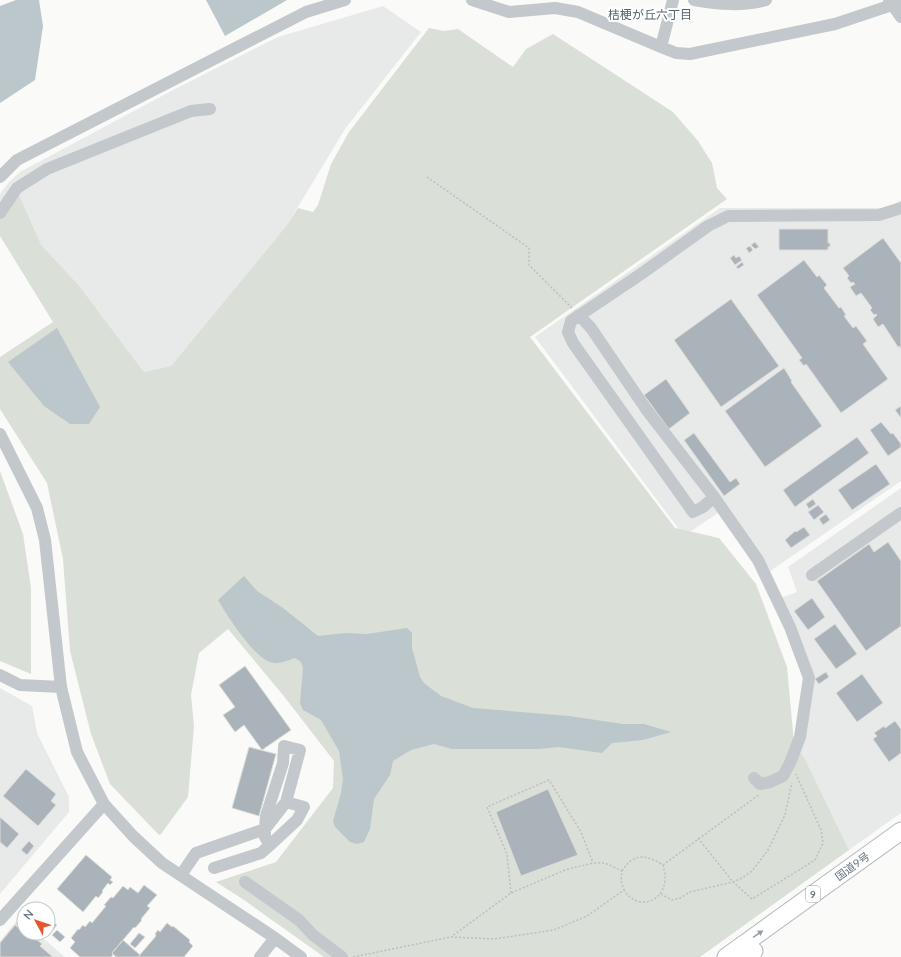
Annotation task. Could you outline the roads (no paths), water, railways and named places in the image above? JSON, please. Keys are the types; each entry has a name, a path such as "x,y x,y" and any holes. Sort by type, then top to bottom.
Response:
{"highway":[{"name":"国道9号","path":"726,957 901,831"},
{"name":"国道9号","path":"750,955 901,845"}],"street":[{"path":"0,177 18,160 306,12 345,0"},
{"path":"472,0 509,12 555,8 578,12 676,53 690,54 835,24 901,2"},
{"path":"661,47 673,0"},
{"path":"694,0 720,4 741,4 766,0"},
{"path":"889,0 901,17"},
{"path":"0,213 17,188 46,169 191,111 210,109"},
{"path":"714,497 703,507 692,512 573,343 568,332 571,321 641,274 708,226 728,216 880,214 901,208"},
{"path":"579,315 591,328 646,409 714,497 758,560 790,627 809,678 800,737 790,763 783,776 770,782 760,784 754,778"},
{"path":"0,434 37,508 45,540 61,687 77,752 104,804 133,836 162,862 276,938 301,957"},
{"path":"812,575 901,513"},
{"path":"0,675 20,685 61,687"},
{"path":"181,875 196,853 265,829 286,802 300,750 284,746 283,763 266,816 265,829 266,837 270,845"},
{"path":"214,868 261,853 270,845 297,820 304,807 286,802"},
{"path":"0,920 104,804"},
{"path":"245,882 300,920 313,935 338,956"},
{"path":"260,957 276,938"}],"district":[{"name":"桔梗が丘六丁目","path":"650,14"}]}
